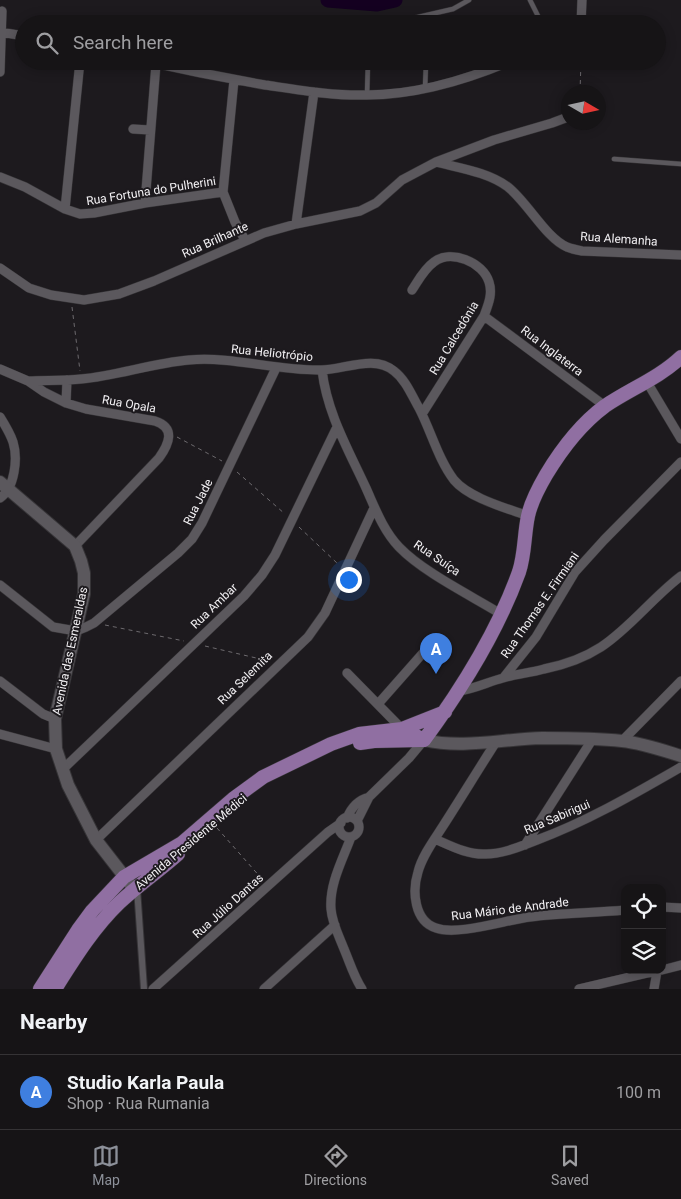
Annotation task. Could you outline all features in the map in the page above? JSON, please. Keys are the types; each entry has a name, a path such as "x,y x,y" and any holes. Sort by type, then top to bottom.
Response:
{"main road":[{"path":"424,740 459,691 500,614 520,570 528,516 546,474 579,431 605,406 648,382 668,369 681,357"},
{"path":"3,490 75,546"},
{"name":"Avenida das Esmeraldas","path":"75,546 82,560 85,583 84,594 55,719 56,749 68,785 96,840 124,877 134,886 139,887"},
{"name":"Avenida Presidente Médici","path":"40,989 92,911 124,877 182,843 233,799 278,769 345,738 369,732 402,729 445,712"},
{"path":"402,729 424,740 451,744 542,738 622,741 681,756"},
{"name":"Avenida Presidente Médici","path":"55,989 93,933 119,903 233,804 250,792 302,764 347,746 374,741 424,740"},
{"path":"93,933 93,922 97,913 114,894 124,877"}],"street":[{"path":"581,15 582,0"},
{"path":"0,72 2,11"},
{"path":"1,32 15,34"},
{"path":"65,209 79,70"},
{"path":"145,203 155,70"},
{"path":"185,70 234,80 314,92 367,96 425,89 488,70"},
{"path":"234,80 223,192 231,215 245,240"},
{"path":"296,224 314,92"},
{"name":"Rua Brilhante","path":"0,268 29,288 51,295 84,300 109,297 130,291 264,233 296,224 351,214 368,208 402,180 436,162 494,140 561,120"},
{"path":"133,129 150,130"},
{"name":"Rua Alemanha","path":"436,162 475,172 507,186 520,198 555,240 566,247 588,251 681,255"},
{"name":"Rua Fortuna do Pulherini","path":"0,177 25,187 65,209 88,214 145,203 223,192"},
{"name":"Rua Calcedônia","path":"412,290 435,261 456,257 478,266 486,274 490,284 489,304 484,316 422,414"},
{"name":"Rua Inglaterra","path":"484,316 605,406"},
{"name":"Rua Heliotrópio","path":"28,381 81,379 190,360 224,361 276,368 322,370 371,363 388,366 403,379 422,414 446,468 456,482 473,494 528,516"},
{"name":"Rua Jade","path":"76,630 94,623 178,553 192,539 230,466 276,368"},
{"path":"0,369 28,381"},
{"name":"Rua Suíça","path":"322,370 328,402 337,427 374,508 392,540 413,559 500,614"},
{"path":"66,403 67,380"},
{"name":"Rua Opala","path":"28,381 44,392 66,403 86,409 155,421 165,426 168,433"},
{"path":"648,382 681,439"},
{"path":"0,417 8,430 14,449 14,468 3,490"},
{"name":"Rua Ambar","path":"62,770 244,596 262,575 284,538 337,427"},
{"path":"75,546 154,465 165,450 168,433"},
{"name":"Rua Thomas E. Firmiani","path":"504,677 536,637 575,572 604,540 679,468"},
{"name":"Rua Selemita","path":"96,840 308,637 317,625 342,579 374,508"},
{"path":"459,691 470,690 504,677 580,658 602,646 623,629 662,590 681,576"},
{"path":"0,585 53,627 76,630"},
{"path":"378,704 424,653"},
{"path":"347,673 402,729"},
{"path":"469,674 491,682"},
{"path":"0,681 42,714 55,719"},
{"path":"622,741 681,681"},
{"path":"0,734 56,749"},
{"name":"Rua Júlio Dantas","path":"153,989 328,832 348,821 424,740"},
{"path":"525,845 592,740"},
{"name":"Rua Mário de Andrade","path":"496,742 435,839 418,871 415,884 417,907 427,923 436,928 460,929 529,917 621,910"},
{"name":"Rua Sabirigui","path":"435,839 470,852 498,853 525,845 599,813 681,768"},
{"path":"348,821 340,831 347,837 351,837 333,888 331,908 335,926 362,989"},
{"name":"Rua Júlio Dantas","path":"348,821 359,830 356,835 351,837"},
{"name":"Rua Júlio Dantas","path":"319,841 342,834"},
{"path":"139,887 144,989"},
{"path":"666,907 681,908"},
{"path":"264,989 335,926"},
{"path":"666,969 681,965"},
{"path":"581,989 643,974"},
{"path":"654,989 659,974"}],"lane":[{"path":"428,15 447,11 469,0"},
{"path":"530,0 538,15"},
{"path":"367,96 368,70"},
{"path":"425,89 426,70"},
{"path":"614,159 681,164"}],"path":[{"path":"580,85 581,70"},
{"path":"71,299 81,379"},
{"path":"168,433 230,466"},
{"path":"94,623 194,643 278,664"},
{"path":"213,823 268,886"}],"waterway":[{"path":"328,0 377,4 395,0"}],"place":[{"name":"Studio Karla Paula","path":"436,674"}]}
